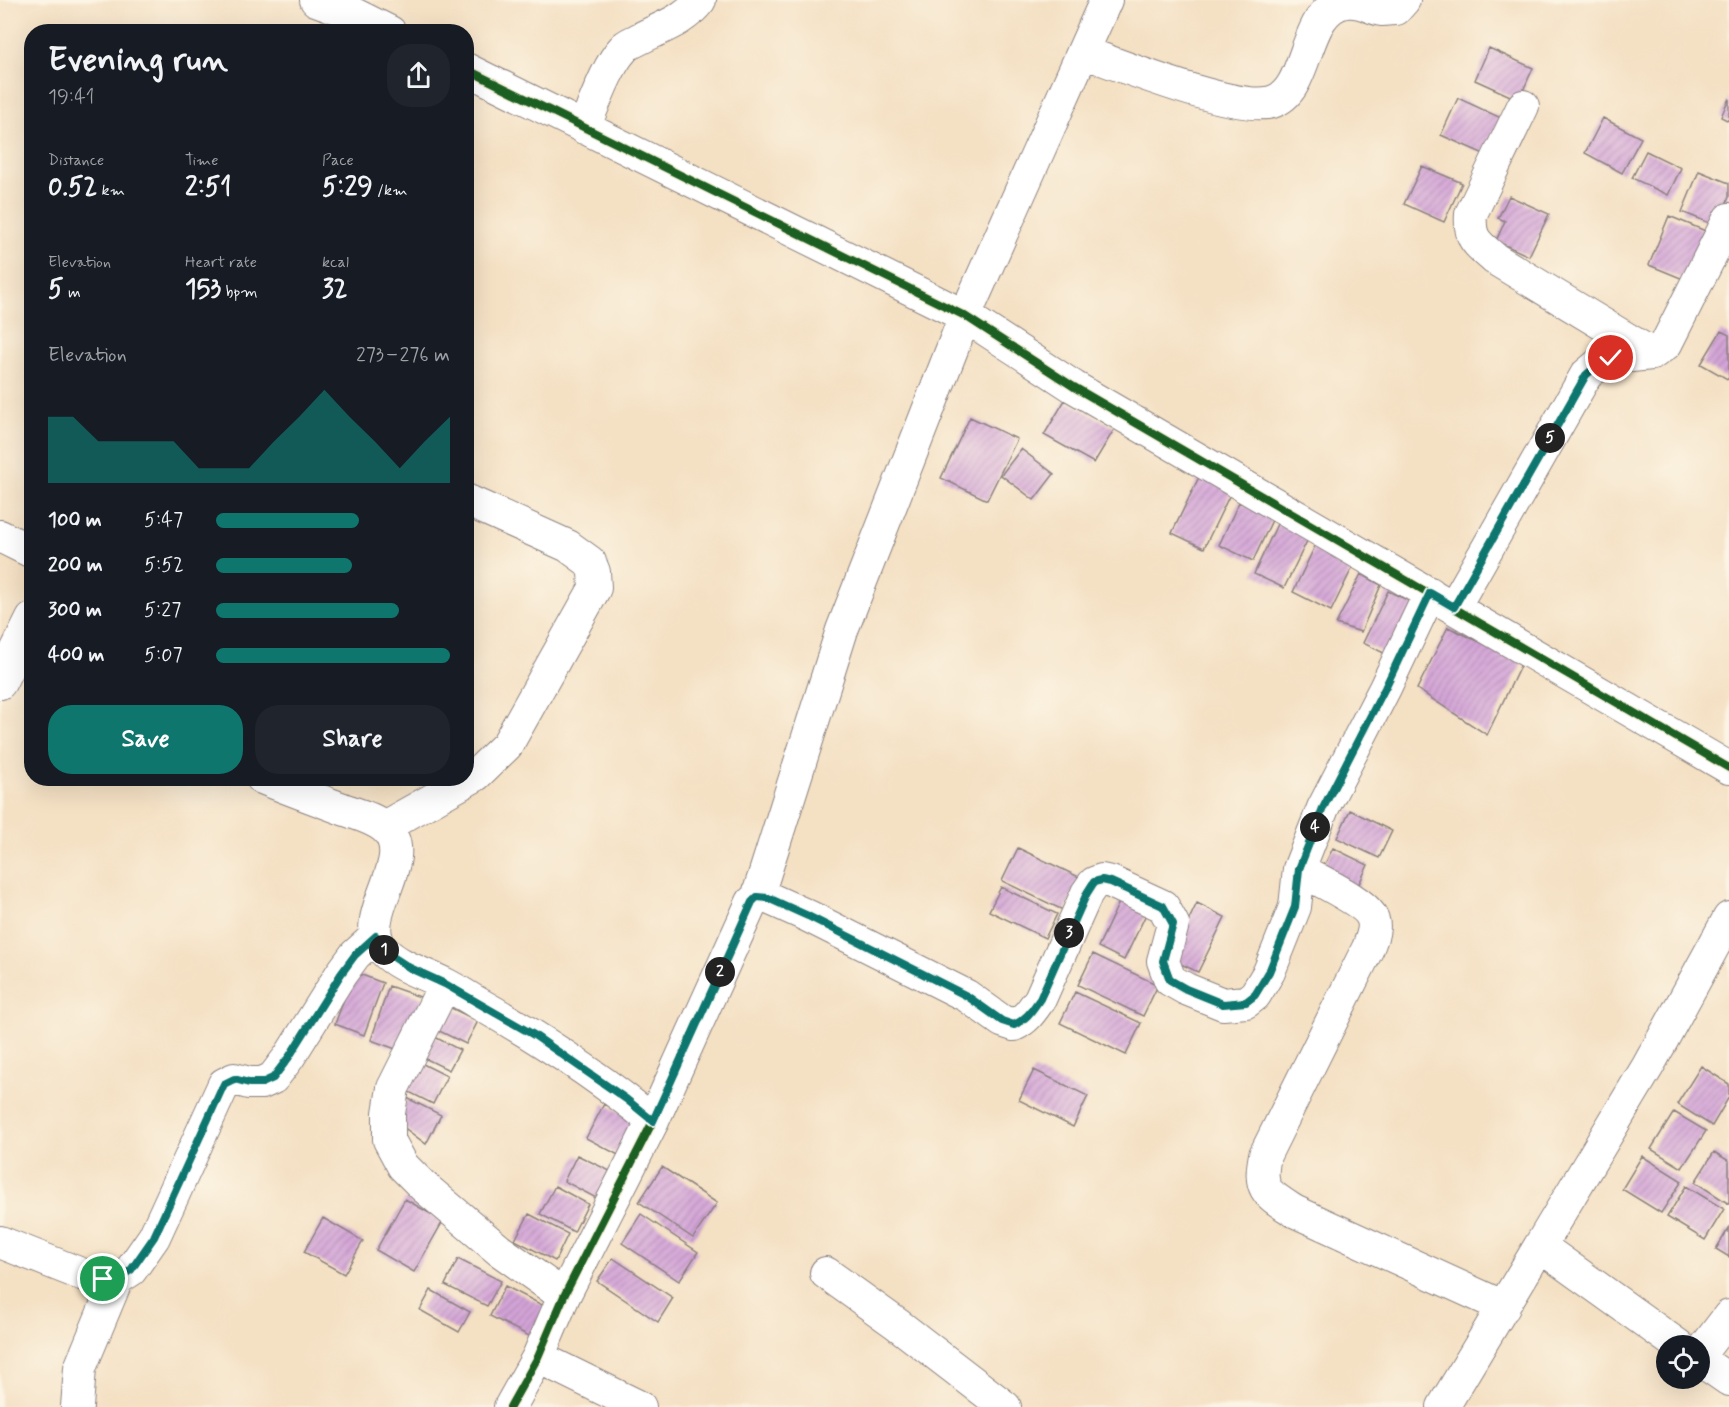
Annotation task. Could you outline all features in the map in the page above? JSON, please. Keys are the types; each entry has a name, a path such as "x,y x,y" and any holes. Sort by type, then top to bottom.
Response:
{"street":[{"path":"316,0 349,22"},
{"path":"584,128 611,69 624,47 649,33 673,24 690,12 700,0"},
{"path":"510,1407 538,1357 564,1296 653,1121 752,902 757,897 842,630 965,316 1106,0"},
{"path":"1083,52 1186,88 1243,102 1271,102 1289,92 1322,16 1336,4 1348,1 1363,2 1381,10 1396,9 1404,0"},
{"path":"474,73 965,316 1074,387 1729,768"},
{"path":"1524,106 1471,214 1470,230 1474,241 1495,259 1653,354"},
{"path":"757,897 768,898 808,916 967,996 1002,1021 1014,1025 1023,1021 1040,999 1087,893 1094,882 1102,880 1163,906 1169,914 1173,924 1163,961 1170,980 1223,1004 1246,1002 1255,995 1269,972 1295,907 1299,869 1323,808 1385,688 1586,375 1611,358 1653,354 1666,344 1729,219"},
{"path":"474,504 568,546 590,562 594,572 595,588 507,745 474,777"},
{"path":"0,536 24,548"},
{"path":"0,682 24,635"},
{"path":"283,786 364,817 384,827 394,841 396,856 376,922 376,936 384,951 410,968 445,984 534,1035 626,1099 653,1121"},
{"path":"384,827 458,786"},
{"path":"1299,869 1363,906 1373,917 1375,928 1368,948 1264,1155 1262,1170 1264,1187 1273,1198 1294,1211 1504,1307"},
{"path":"1443,1407 1541,1247 1647,1066 1729,918"},
{"path":"0,1242 81,1274 103,1279 117,1279 131,1270 154,1237 224,1084 234,1079 249,1083 262,1083 273,1078 289,1057 341,974 355,955 376,936"},
{"path":"445,984 393,1088 389,1113 389,1140 403,1166 423,1186 498,1250 564,1296"},
{"path":"1541,1247 1664,1335"},
{"path":"826,1273 1005,1407"},
{"path":"77,1407 80,1368 117,1279"},
{"path":"1710,1341 1729,1316"},
{"path":"538,1357 640,1407"},
{"path":"1710,1367 1729,1380"}],"building":[{"path":"1489,48 1533,68 1519,100 1475,80"},
{"path":"1458,98 1501,118 1484,154 1441,135"},
{"path":"1729,98 1729,121 1721,117"},
{"path":"1603,118 1641,138 1622,173 1585,153"},
{"path":"1646,151 1681,168 1668,195 1632,178"},
{"path":"1422,166 1462,183 1444,222 1404,204"},
{"path":"1699,171 1729,183 1729,197 1717,226 1682,212"},
{"path":"1509,196 1549,214 1529,256 1496,241 1505,221 1498,218"},
{"path":"1669,216 1708,232 1688,281 1649,265"},
{"path":"1721,331 1729,335 1729,380 1701,364"},
{"path":"1065,400 1115,428 1094,463 1044,435"},
{"path":"970,417 1017,439 987,500 941,478"},
{"path":"1021,449 1054,474 1034,500 1001,475"},
{"path":"1200,475 1232,490 1204,548 1172,533"},
{"path":"1239,502 1273,518 1253,561 1219,545"},
{"path":"1278,522 1309,537 1284,588 1254,574"},
{"path":"1317,542 1356,560 1331,611 1293,592"},
{"path":"1361,574 1381,585 1361,632 1336,624"},
{"path":"1388,591 1418,605 1394,658 1363,643"},
{"path":"1448,627 1522,662 1487,735 1417,689"},
{"path":"1350,810 1392,831 1379,858 1337,838"},
{"path":"1018,848 1081,878 1065,911 1002,881"},
{"path":"1333,848 1368,865 1355,892 1320,874"},
{"path":"1001,887 1057,914 1045,938 989,911"},
{"path":"1122,896 1149,908 1124,960 1098,947"},
{"path":"1197,903 1225,917 1198,972 1170,959"},
{"path":"1093,954 1158,985 1143,1016 1078,985"},
{"path":"354,972 383,983 364,1035 335,1024"},
{"path":"389,986 423,998 404,1052 371,1040"},
{"path":"1075,992 1141,1023 1126,1055 1060,1023"},
{"path":"445,1005 478,1021 466,1044 433,1028"},
{"path":"429,1034 460,1050 449,1070 418,1055"},
{"path":"415,1060 447,1076 433,1104 401,1088"},
{"path":"1701,1066 1729,1084 1729,1097 1712,1126 1677,1104"},
{"path":"1034,1070 1088,1096 1073,1127 1019,1100"},
{"path":"407,1098 441,1115 426,1144 398,1123"},
{"path":"604,1104 641,1123 624,1158 586,1138"},
{"path":"1674,1112 1706,1131 1682,1168 1651,1149"},
{"path":"1714,1152 1729,1161 1729,1204 1695,1182"},
{"path":"577,1155 610,1171 596,1198 564,1181"},
{"path":"1642,1156 1682,1181 1661,1213 1622,1189"},
{"path":"662,1167 717,1203 693,1238 639,1202"},
{"path":"555,1186 588,1204 574,1232 540,1214"},
{"path":"1686,1186 1724,1209 1705,1240 1667,1217"},
{"path":"405,1199 443,1221 414,1272 376,1250"},
{"path":"529,1214 568,1234 555,1261 515,1240"},
{"path":"641,1214 698,1252 679,1281 622,1243"},
{"path":"323,1218 363,1241 344,1274 304,1252"},
{"path":"1729,1228 1729,1257 1716,1249"},
{"path":"613,1258 673,1298 658,1322 597,1281"},
{"path":"458,1259 501,1281 487,1306 445,1285"},
{"path":"505,1286 546,1307 531,1337 490,1316"},
{"path":"431,1290 470,1312 459,1332 420,1310"}],"cycle path":[{"path":"474,73 965,316 1074,387 1729,768"},
{"path":"510,1407 538,1357 564,1296 653,1121 752,902 757,898 768,898 808,916 967,996 1002,1021 1014,1025 1026,1017 1040,999 1087,893 1094,883 1102,880 1163,906 1173,924 1163,961 1170,980 1223,1004 1246,1002 1255,995 1269,972 1295,907 1299,869 1323,808 1385,688 1430,593"}],"route":[{"path":"103,1279 117,1279 131,1270 154,1237 224,1084 234,1079 249,1083 262,1083 273,1078 289,1057 341,974 355,955 376,936 384,951 410,968 445,984 534,1035 626,1099 653,1121 752,902 757,897 768,898 808,916 967,996 1002,1021 1014,1025 1023,1021 1040,999 1087,893 1094,882 1102,880 1163,906 1169,914 1173,924 1163,961 1170,980 1223,1004 1246,1002 1255,995 1269,972 1295,907 1299,869 1323,808 1385,688 1430,593 1454,607 1586,375 1611,358"}]}
